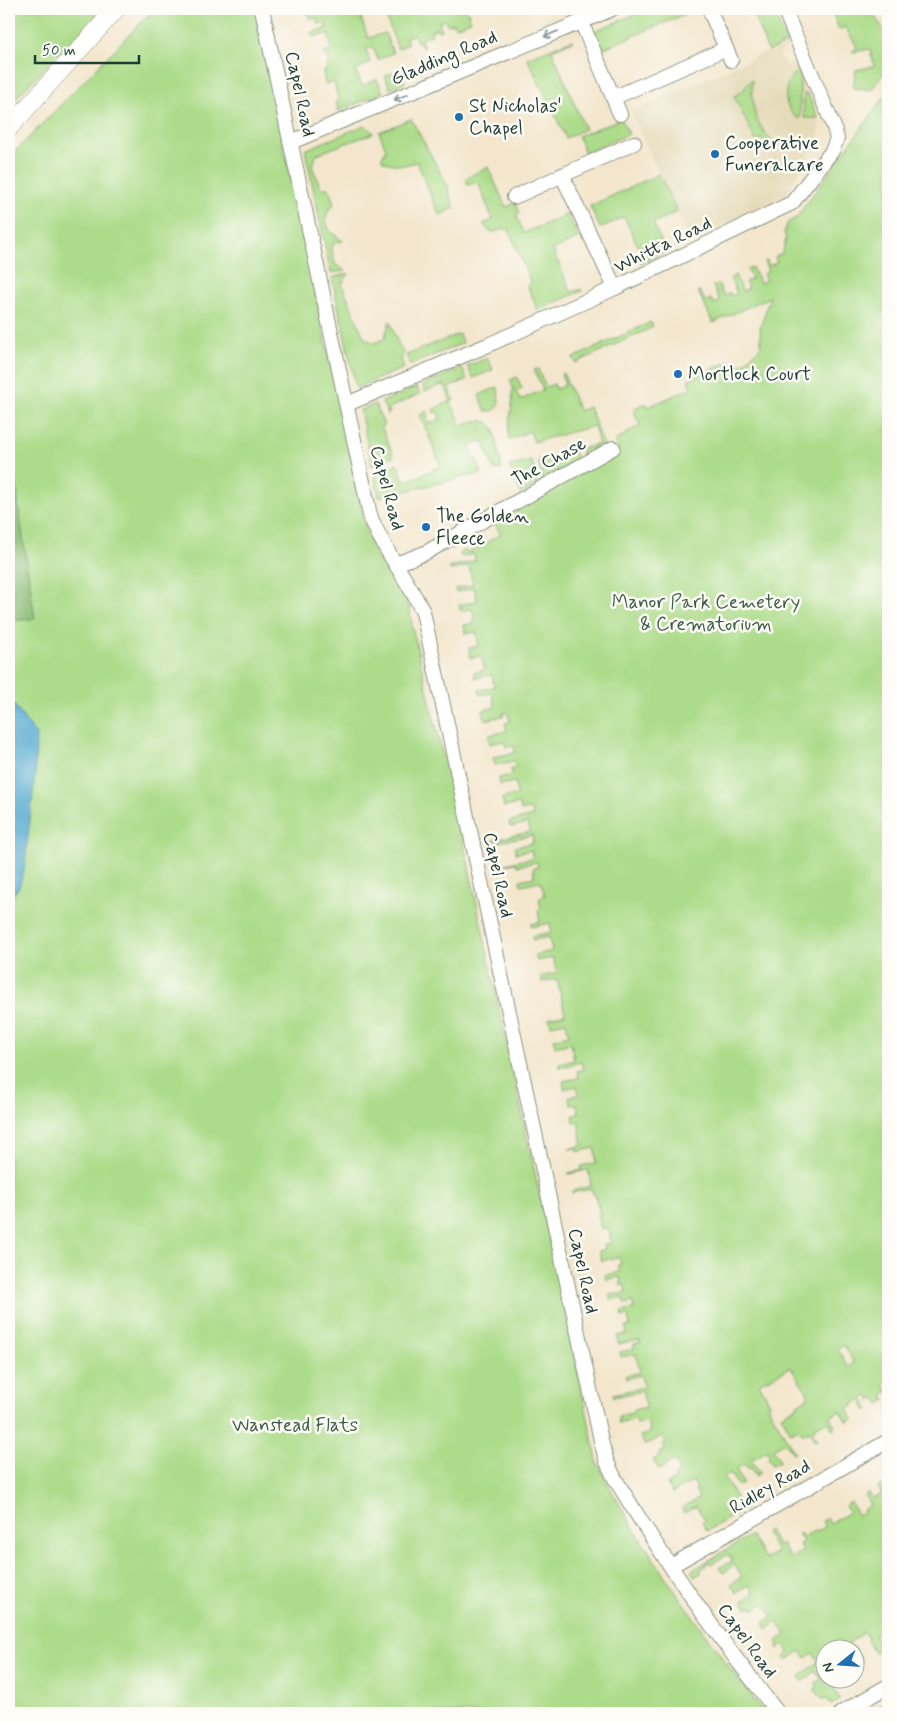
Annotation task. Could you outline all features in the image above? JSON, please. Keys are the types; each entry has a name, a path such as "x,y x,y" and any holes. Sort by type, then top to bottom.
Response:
{"main road":[{"path":"9,128 116,9"}],"street":[{"name":"Capel Road","path":"262,9 370,515 380,540 414,593 423,612 607,1462 671,1566 718,1635 778,1713"},
{"name":"Gladding Road","path":"291,142 612,9"},
{"path":"613,98 728,55 709,9"},
{"name":"Whitta Road","path":"347,404 488,345 615,288 792,203 832,151 837,139 834,127 784,9"},
{"path":"581,22 620,114"},
{"path":"514,197 634,143"},
{"path":"562,175 615,288"},
{"name":"The Chase","path":"396,564 426,553 613,448"},
{"name":"Ridley Road","path":"671,1566 888,1441"},
{"path":"840,1713 888,1686"}],"shaded area":[{"path":"787,43 788,46 778,56 787,65 798,64 818,118 820,143 814,145 786,195 690,241 631,112"}],"green space":[{"path":"9,9 103,9 9,105"},
{"name":"Wanstead Flats","path":"154,9 254,9 367,534 375,554 409,605 412,626 466,854 598,1465 625,1514 655,1561 718,1652 764,1713 9,1713 9,158"},
{"path":"321,9 358,9 368,38 385,33 393,53 378,60 373,47 366,50 370,63 356,70 362,86 377,79 383,93 338,111 336,101 338,100 334,82 325,84 323,72 326,72 327,64 330,63 329,57 326,57 325,52 332,51 328,34 313,37 312,32 326,29 325,23 318,24 317,18 309,19 308,14 321,11"},
{"path":"383,9 467,9 471,21 455,27 453,23 447,25 445,19 439,22 442,30 438,31 437,28 431,31 432,35 421,39 424,47 422,48 419,41 417,42 414,34 406,38 408,44 398,49"},
{"path":"648,9 698,9 602,49 594,31"},
{"path":"751,9 773,9 787,43 768,51"},
{"path":"831,9 869,9 888,35 888,67 871,90 853,88 856,70 874,66 870,49 852,52 857,47 845,27 839,30"},
{"path":"572,40 552,50 585,129 566,138 527,58"},
{"path":"400,70 405,83 390,89 385,76"},
{"path":"797,70 800,70 800,118 797,118 792,113 786,101 789,81"},
{"path":"752,80 754,108 758,122 775,145 769,148 766,140 756,141 734,96 741,92 749,81"},
{"name":"Manor Park Cemetery & Crematorium","path":"888,92 888,1383 884,1385 888,1392 883,1395 886,1400 880,1404 876,1398 871,1401 868,1395 863,1398 869,1410 867,1411 860,1400 852,1404 847,1410 853,1419 847,1422 840,1411 830,1417 836,1428 833,1430 828,1421 814,1427 816,1429 812,1431 817,1440 815,1441 809,1431 803,1435 799,1429 791,1433 781,1415 808,1398 807,1392 791,1367 759,1383 770,1403 767,1405 795,1453 793,1454 785,1442 773,1449 780,1461 772,1465 767,1451 751,1460 760,1473 755,1476 751,1468 748,1469 745,1464 736,1469 743,1483 738,1486 730,1473 724,1477 740,1505 743,1503 746,1508 707,1531 702,1522 705,1520 696,1506 684,1513 682,1508 699,1498 693,1481 672,1493 667,1484 675,1479 674,1476 679,1473 677,1469 679,1468 674,1460 659,1470 653,1460 661,1456 660,1453 665,1450 663,1445 666,1443 662,1436 645,1446 640,1436 650,1433 647,1421 636,1424 635,1419 619,1424 618,1416 633,1413 633,1410 646,1407 642,1391 614,1397 613,1394 644,1387 641,1375 626,1379 625,1376 640,1372 636,1354 621,1357 620,1352 634,1349 634,1344 640,1343 640,1340 618,1344 617,1336 627,1334 626,1327 630,1326 628,1316 623,1317 622,1312 634,1309 633,1302 625,1304 623,1297 610,1300 609,1295 626,1293 625,1285 621,1285 620,1277 606,1280 605,1275 620,1272 618,1265 621,1264 619,1257 602,1261 599,1251 605,1249 604,1244 611,1243 609,1228 601,1229 598,1215 600,1214 595,1194 593,1194 592,1189 572,1193 572,1191 591,1186 588,1170 568,1173 582,1170 581,1166 596,1163 595,1148 578,1152 577,1148 569,1149 583,1145 578,1122 574,1123 573,1115 579,1113 577,1104 571,1105 569,1097 579,1094 577,1086 564,1089 563,1081 578,1078 577,1071 583,1069 581,1062 560,1068 559,1064 574,1060 571,1043 555,1047 554,1039 569,1035 566,1022 551,1025 549,1018 565,1014 557,979 542,982 541,977 557,973 553,958 537,961 535,955 552,951 549,937 533,940 532,936 551,932 550,923 532,927 531,924 540,922 538,910 541,909 539,899 545,895 540,881 521,885 520,880 534,877 533,868 538,867 537,862 517,866 516,863 499,865 533,858 531,850 516,853 515,847 533,843 532,835 494,843 493,840 530,832 528,823 510,827 509,822 533,816 531,809 521,811 519,804 504,807 502,798 517,795 515,782 500,785 499,778 512,775 511,769 516,767 514,761 495,765 493,757 515,753 514,746 506,747 504,741 490,744 489,735 507,731 505,723 510,722 508,713 485,720 483,710 495,707 492,693 480,695 479,690 494,687 492,675 475,678 474,672 485,670 481,656 470,658 469,648 479,646 476,632 465,634 464,625 475,622 472,609 461,611 459,605 477,601 474,588 456,592 455,589 473,585 469,566 450,570 450,567 475,561 474,554 461,557 460,553 465,550 468,553 501,534 492,520 619,451 615,441 640,425 633,409 646,403 648,407 691,388 688,380 730,361 734,368 745,362 761,346 760,329 770,297 713,323 698,292 700,291 705,301 711,299 714,304 720,301 713,286 718,284 724,296 730,293 732,296 737,293 730,278 735,275 742,291 748,289 745,282 752,279 747,269 752,267 760,283 766,280 763,274 768,271 764,262 767,260 769,266 777,262 775,257 782,253 786,239 784,233 788,222 796,218","holes":["844,1345 854,1363 848,1367 838,1349"]},
{"path":"804,94 808,94 818,118 804,118"},
{"path":"411,119 448,186 455,208 439,215 417,162 396,165 381,159 386,149 379,132"},
{"path":"621,119 629,134 585,153 578,136"},
{"path":"365,125 374,133 317,154 312,166 321,188 329,188 334,205 329,209 325,220 330,231 343,241 334,243 332,248 335,264 345,271 331,273 305,150"},
{"path":"488,167 506,207 515,203 520,213 516,215 524,233 568,214 579,238 553,250 571,292 581,289 582,291 538,310 527,285 531,283 508,228 494,232 489,231 483,224 493,220 478,182 468,185 466,178"},
{"path":"659,174 677,212 653,223 666,252 641,263 640,259 643,257 624,217 600,228 590,206"},
{"path":"349,273 342,284 364,338 374,343 384,339 390,321 404,354 401,357 404,368 356,388 332,278"},
{"path":"651,322 653,327 576,363 573,358"},
{"path":"459,334 463,343 410,365 406,355"},
{"path":"488,358 493,370 473,378 467,366"},
{"path":"462,368 467,380 449,387 454,400 451,402 462,426 475,421 483,421 494,428 502,469 494,470 483,441 470,446 482,473 379,497 374,473 397,463 405,482 441,466 420,415 427,411 429,415 426,417 429,424 440,419 438,412 434,413 433,409 451,401 444,384 425,392 423,385"},
{"path":"538,369 546,387 554,384 556,389 565,385 561,374 563,373 579,411 589,407 604,445 583,458 580,449 599,444 594,426 534,442 530,431 509,440 512,391 514,390 510,380 517,377 522,388 516,391 520,400 543,390 534,370"},
{"path":"417,387 420,394 389,408 388,415 382,402"},
{"path":"498,387 499,406 493,411 485,411 479,395"},
{"path":"375,404 384,425 381,426 394,456 372,466 360,410"},
{"path":"9,440 35,619 9,621"},
{"path":"574,450 577,461 543,481 538,460"},
{"path":"532,461 538,484 521,494 509,466"},
{"path":"885,1483 888,1490 888,1627 887,1625 874,1635 881,1649 874,1653 864,1632 853,1640 814,1640 814,1654 813,1653 806,1658 800,1651 787,1661 784,1657 789,1652 785,1646 778,1649 776,1647 779,1645 777,1641 786,1634 777,1622 767,1629 764,1623 773,1616 764,1603 754,1610 751,1606 747,1608 743,1601 754,1593 749,1585 737,1593 731,1584 742,1576 734,1565 723,1573 719,1568 732,1561 728,1554 711,1564 710,1562 705,1565 700,1570 702,1572 695,1577 691,1571 751,1535 765,1559 777,1552 765,1532 769,1530 778,1546 782,1544 790,1558 803,1551 799,1544 803,1541 798,1534 800,1533 803,1537 814,1531 816,1532 825,1527 822,1521 827,1518 830,1524 836,1521 849,1512 845,1506 851,1502 857,1515 864,1512 863,1510 870,1505 864,1495 868,1493 872,1499 882,1494 878,1487"},
{"path":"814,1665 814,1672 803,1682 799,1677"},
{"path":"815,1690 835,1690 840,1700 831,1705 827,1699 823,1700"},
{"path":"888,1700 888,1713 865,1713"}],"water":[{"path":"9,698 36,735 35,776 24,871 19,887 9,901"}],"place":[{"name":"St Nicholas' Chapel","path":"459,117"},
{"name":"Cooperative Funeralcare","path":"715,154"},
{"name":"Mortlock Court","path":"678,374"},
{"name":"The Golden Fleece","path":"426,527"}]}
